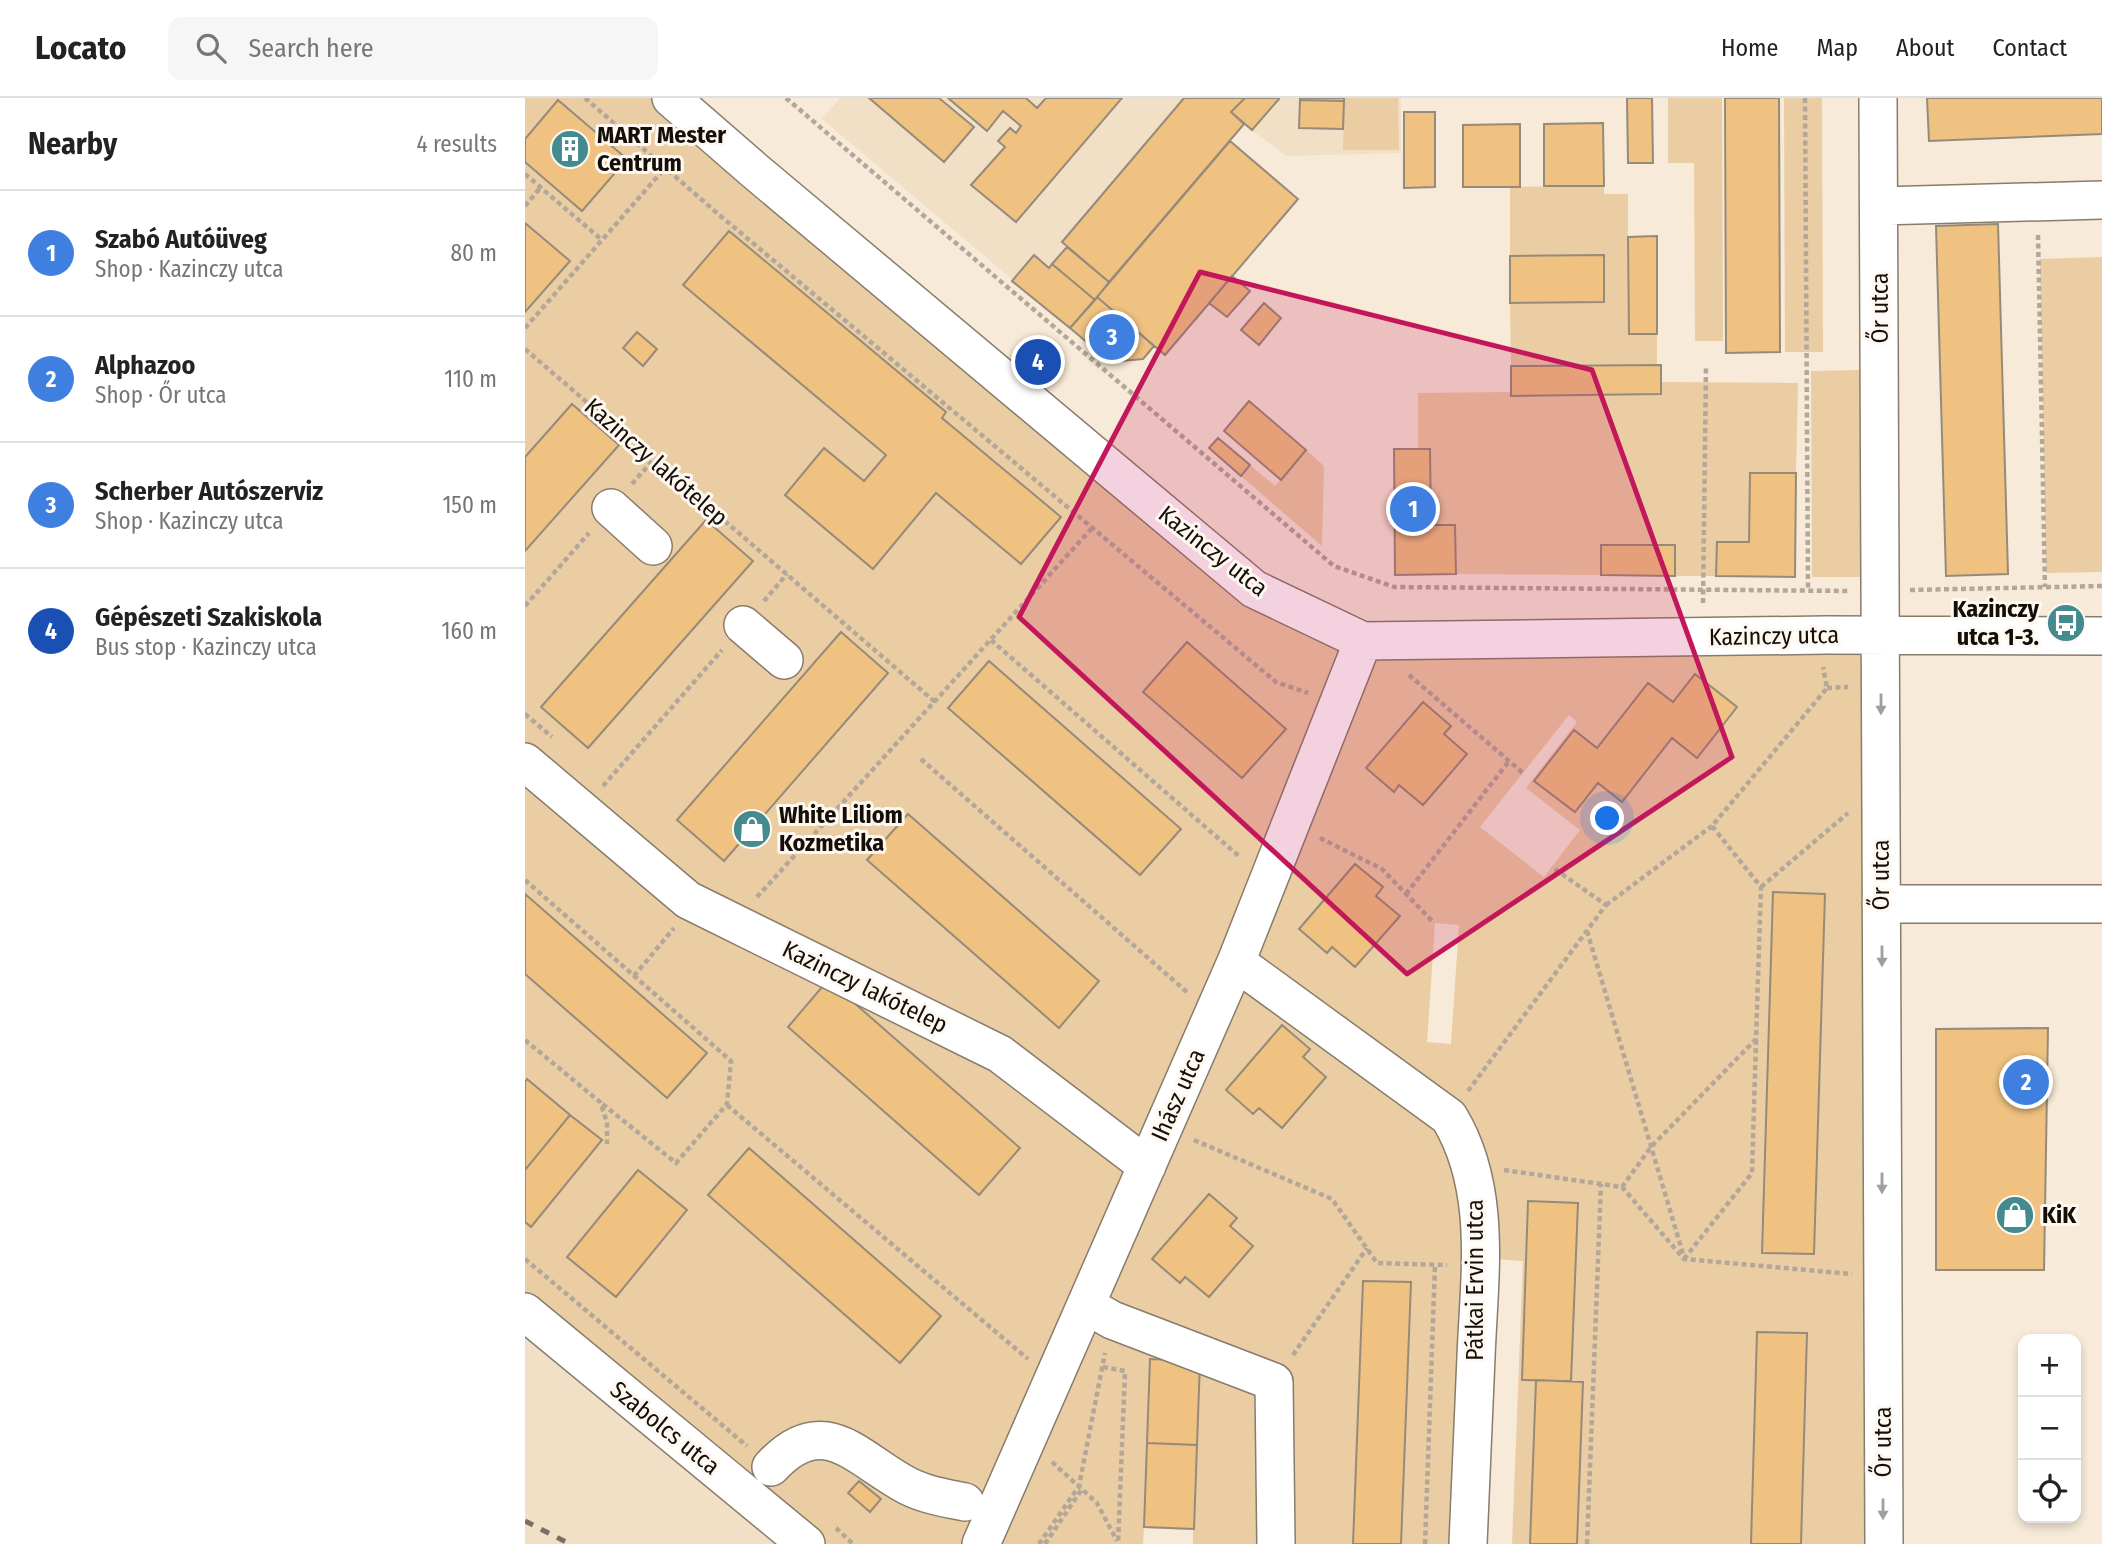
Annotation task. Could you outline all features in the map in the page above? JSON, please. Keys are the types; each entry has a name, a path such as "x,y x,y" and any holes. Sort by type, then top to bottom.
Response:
{"street":[{"name":"Kazinczy utca","path":"671,98 1254,589 1363,641 2102,636"},
{"name":"Őr utca","path":"1878,98 1884,1544"},
{"path":"1880,206 2102,200"},
{"path":"611,508 653,546"},
{"path":"743,625 784,660"},
{"name":"Ihász utca","path":"981,1544 1236,962 1363,641"},
{"name":"Kazinczy lakótelep","path":"525,762 688,900 1000,1054 1147,1166"},
{"path":"1881,904 2102,904"},
{"name":"Pátkai Ervin utca","path":"1236,962 1449,1117 1472,1166 1479,1204 1479,1267 1468,1544"},
{"path":"1086,1305 1112,1320 1274,1382 1276,1544"},
{"name":"Szabolcs utca","path":"525,1312 821,1535"},
{"path":"771,1467 792,1449 809,1441 827,1439 853,1451 910,1487 965,1502"}],"path":[{"path":"585,98 1276,682 1338,704"},
{"path":"786,98 1334,566 1394,587 1882,591 2102,586"},
{"path":"1805,98 1808,591"},
{"path":"525,328 665,168"},
{"path":"525,174 602,240"},
{"path":"525,206 541,187"},
{"path":"2038,203 2045,587"},
{"name":"Kazinczy lakótelep","path":"525,349 935,702"},
{"path":"1703,576 1706,366"},
{"path":"756,898 1093,527"},
{"path":"582,810 787,575"},
{"path":"991,640 1250,866"},
{"path":"1449,1117 1606,905 1712,826 1828,688 1823,663"},
{"path":"1407,674 1523,773"},
{"path":"921,759 1192,996"},
{"path":"1406,894 1509,761"},
{"path":"1761,887 1856,806"},
{"path":"1684,1259 1752,1173 1761,887 1712,826"},
{"path":"1317,836 1382,869 1434,923"},
{"path":"1552,867 1606,905"},
{"path":"525,880 731,1061 727,1104 675,1163 525,1040"},
{"path":"1587,931 1684,1259"},
{"path":"1622,1187 1651,1147 1756,1040"},
{"path":"600,1101 607,1122 607,1144"},
{"path":"727,1104 1029,1359"},
{"path":"1191,1139 1332,1199 1377,1263 1459,1266"},
{"path":"1472,1166 1622,1187 1684,1259 1854,1274"},
{"path":"1587,1544 1601,1184"},
{"path":"1274,1382 1367,1248"},
{"path":"525,1259 771,1467"},
{"path":"1425,1544 1435,1265"},
{"path":"1103,1367 1125,1371 1119,1544"},
{"path":"1027,1438 1097,1503 1119,1544"},
{"path":"1039,1544 1081,1488"},
{"path":"1045,1544 1081,1488"},
{"path":"821,1535 853,1544"}],"highlighted area":[{"path":"1200,272 1592,370 1732,757 1407,974 1019,617"}],"shaded area":[{"path":"525,98 663,98 1251,593 1356,643 974,1544 827,1544 525,1295"},
{"path":"840,98 1401,98 1401,153 1286,156 1244,124 1070,328 822,119"},
{"path":"1344,98 1398,98 1399,150 1343,150"},
{"path":"1668,98 1722,98 1723,341 1695,341 1694,163 1668,163"},
{"path":"1784,98 1822,98 1823,352 1785,352"},
{"path":"1604,186 1604,194 1628,194 1628,334 1657,334 1657,366 1511,366 1510,303 1604,301 1604,256 1510,256 1510,187"},
{"path":"2102,257 2102,572 2046,573 2040,259"},
{"path":"1860,370 1861,577 1812,577 1811,371"},
{"path":"1661,382 1798,383 1796,473 1750,473 1749,542 1717,542 1716,576 1675,576 1675,545 1601,545 1601,575 1456,574 1455,525 1431,525 1430,449 1418,449 1418,393 1511,392 1511,396 1660,394"},
{"path":"1306,450 1324,466 1322,546 1241,476 1250,465 1275,486"},
{"path":"1878,639 1879,1544 1801,1544 1807,1333 1758,1332 1751,1544 1512,1544 1523,1261 1494,1259 1483,1544 1401,1544 1411,1283 1363,1281 1353,1544 1193,1544 1193,1530 1144,1528 1143,1544 985,1544 1366,645","holes":["1695,674 1737,707 1697,758 1672,738 1622,802 1598,783 1575,812 1534,781 1574,730 1597,748 1673,702","1423,703 1444,734 1467,755 1423,805 1399,785 1394,791","1569,715 1577,722 1526,788 1580,830 1544,877 1480,827","1356,864 1382,887 1376,896 1399,916 1355,967 1332,947 1326,953 1299,929","1774,892 1825,894 1813,1254 1762,1253","1435,923 1459,925 1451,1044 1427,1042","1282,1025 1309,1049 1303,1057 1326,1077 1282,1128 1259,1108 1253,1114 1226,1090","1230,1226 1253,1246 1209,1297 1185,1277","1150,1360 1200,1361 1194,1528 1144,1527"]},
{"path":"525,1305 814,1544 525,1544"}],"building":[{"path":"869,98 939,98 974,127 944,162"},
{"path":"948,98 1026,98 1037,108 1046,98 1122,98 1016,222 971,185 1005,147 998,141 1010,128 1016,133 1021,126 1003,111 987,131"},
{"path":"1184,98 1245,98 1231,112 1244,124 1109,282 1062,242"},
{"path":"1245,98 1279,99 1252,130 1231,112"},
{"path":"1344,98 1344,101 1300,100"},
{"path":"1627,98 1652,98 1653,163 1628,163"},
{"path":"1725,98 1779,98 1780,352 1726,353"},
{"path":"1927,98 2102,98 2102,134 1929,141"},
{"name":"MART Mester Centrum","path":"558,100 627,159 582,211 525,162 525,139"},
{"path":"1300,100 1344,101 1343,129 1299,128"},
{"path":"1404,112 1435,112 1435,187 1404,188"},
{"path":"1603,123 1604,186 1544,186 1544,124"},
{"path":"1520,124 1520,187 1463,187 1463,125"},
{"path":"1230,141 1298,199 1165,355 1097,297"},
{"path":"525,223 570,261 525,312"},
{"path":"1998,224 2008,574 1946,576 1936,226"},
{"path":"729,231 946,412 942,418 1061,517 1021,564 936,493 873,569 785,495 824,448 864,481 886,455 683,285"},
{"path":"1657,236 1657,334 1629,334 1628,237"},
{"path":"1067,247 1109,282 1095,300 1052,264"},
{"path":"1034,255 1049,268 1052,264 1095,300 1070,328 1012,281"},
{"path":"1604,255 1604,302 1510,303 1510,256"},
{"path":"1232,276 1250,291 1227,317 1209,303"},
{"path":"1097,297 1154,346 1143,359 1110,362 1070,328"},
{"path":"1264,303 1281,318 1259,345 1241,330"},
{"path":"637,332 657,349 643,366 623,348"},
{"path":"1661,365 1661,394 1511,396 1511,366"},
{"path":"1249,401 1306,450 1281,480 1224,431"},
{"path":"572,404 619,445 525,551 525,457"},
{"path":"1218,438 1250,465 1241,476 1209,448"},
{"path":"1394,449 1430,449 1431,525 1455,525 1456,574 1395,575"},
{"path":"1750,473 1796,473 1795,577 1716,576 1717,542 1749,542"},
{"path":"706,520 753,561 588,748 541,707"},
{"path":"1601,545 1675,545 1675,576 1601,575"},
{"path":"841,632 888,673 724,861 677,820"},
{"path":"1187,642 1286,729 1242,778 1143,692"},
{"path":"989,661 1181,829 1140,875 948,708"},
{"path":"1695,674 1737,707 1697,758 1672,738 1622,802 1598,783 1575,812 1534,781 1574,730 1597,748 1648,683 1673,702"},
{"path":"1423,702 1451,726 1444,734 1467,754 1423,805 1399,785 1394,792 1366,768"},
{"path":"908,814 1099,981 1059,1028 867,860"},
{"path":"1355,864 1383,887 1376,896 1400,916 1355,967 1332,947 1327,953 1299,929"},
{"path":"1773,892 1825,894 1814,1254 1762,1253"},
{"path":"525,894 707,1053 667,1098 525,974"},
{"path":"828,980 1020,1148 979,1195 788,1027"},
{"path":"1282,1025 1310,1049 1303,1057 1326,1077 1282,1128 1259,1108 1253,1114 1226,1090"},
{"path":"2048,1028 2044,1270 1936,1270 1936,1029"},
{"path":"527,1079 570,1115 525,1170 525,1082"},
{"path":"570,1115 602,1140 531,1227 525,1222 525,1170"},
{"path":"749,1148 941,1316 900,1363 708,1195"},
{"path":"638,1170 687,1210 616,1297 567,1257"},
{"path":"1209,1194 1237,1218 1230,1226 1253,1246 1209,1297 1185,1277 1180,1283 1152,1259"},
{"path":"1528,1201 1578,1203 1571,1381 1522,1380"},
{"path":"1363,1281 1411,1282 1401,1544 1353,1544"},
{"path":"1757,1332 1807,1333 1801,1544 1751,1544"},
{"path":"1150,1359 1200,1361 1197,1445 1147,1443"},
{"path":"1536,1380 1583,1382 1577,1544 1530,1544"},
{"path":"1147,1443 1197,1445 1194,1529 1144,1527"},
{"path":"859,1481 881,1499 870,1512 848,1493"}],"railway":[{"path":"525,1521 570,1544"}],"place":[{"name":"MART Mester Centrum","path":"570,149"},
{"name":"Scherber Autószerviz","path":"1112,337"},
{"name":"Gépészeti Szakiskola","path":"1038,362"},
{"name":"Szabó Autóüveg","path":"1413,509"},
{"name":"Kazinczy utca 1-3.","path":"2066,623"},
{"name":"White Liliom Kozmetika","path":"752,829"},
{"name":"Alphazoo","path":"2026,1082"},
{"name":"KiK","path":"2015,1215"}]}
